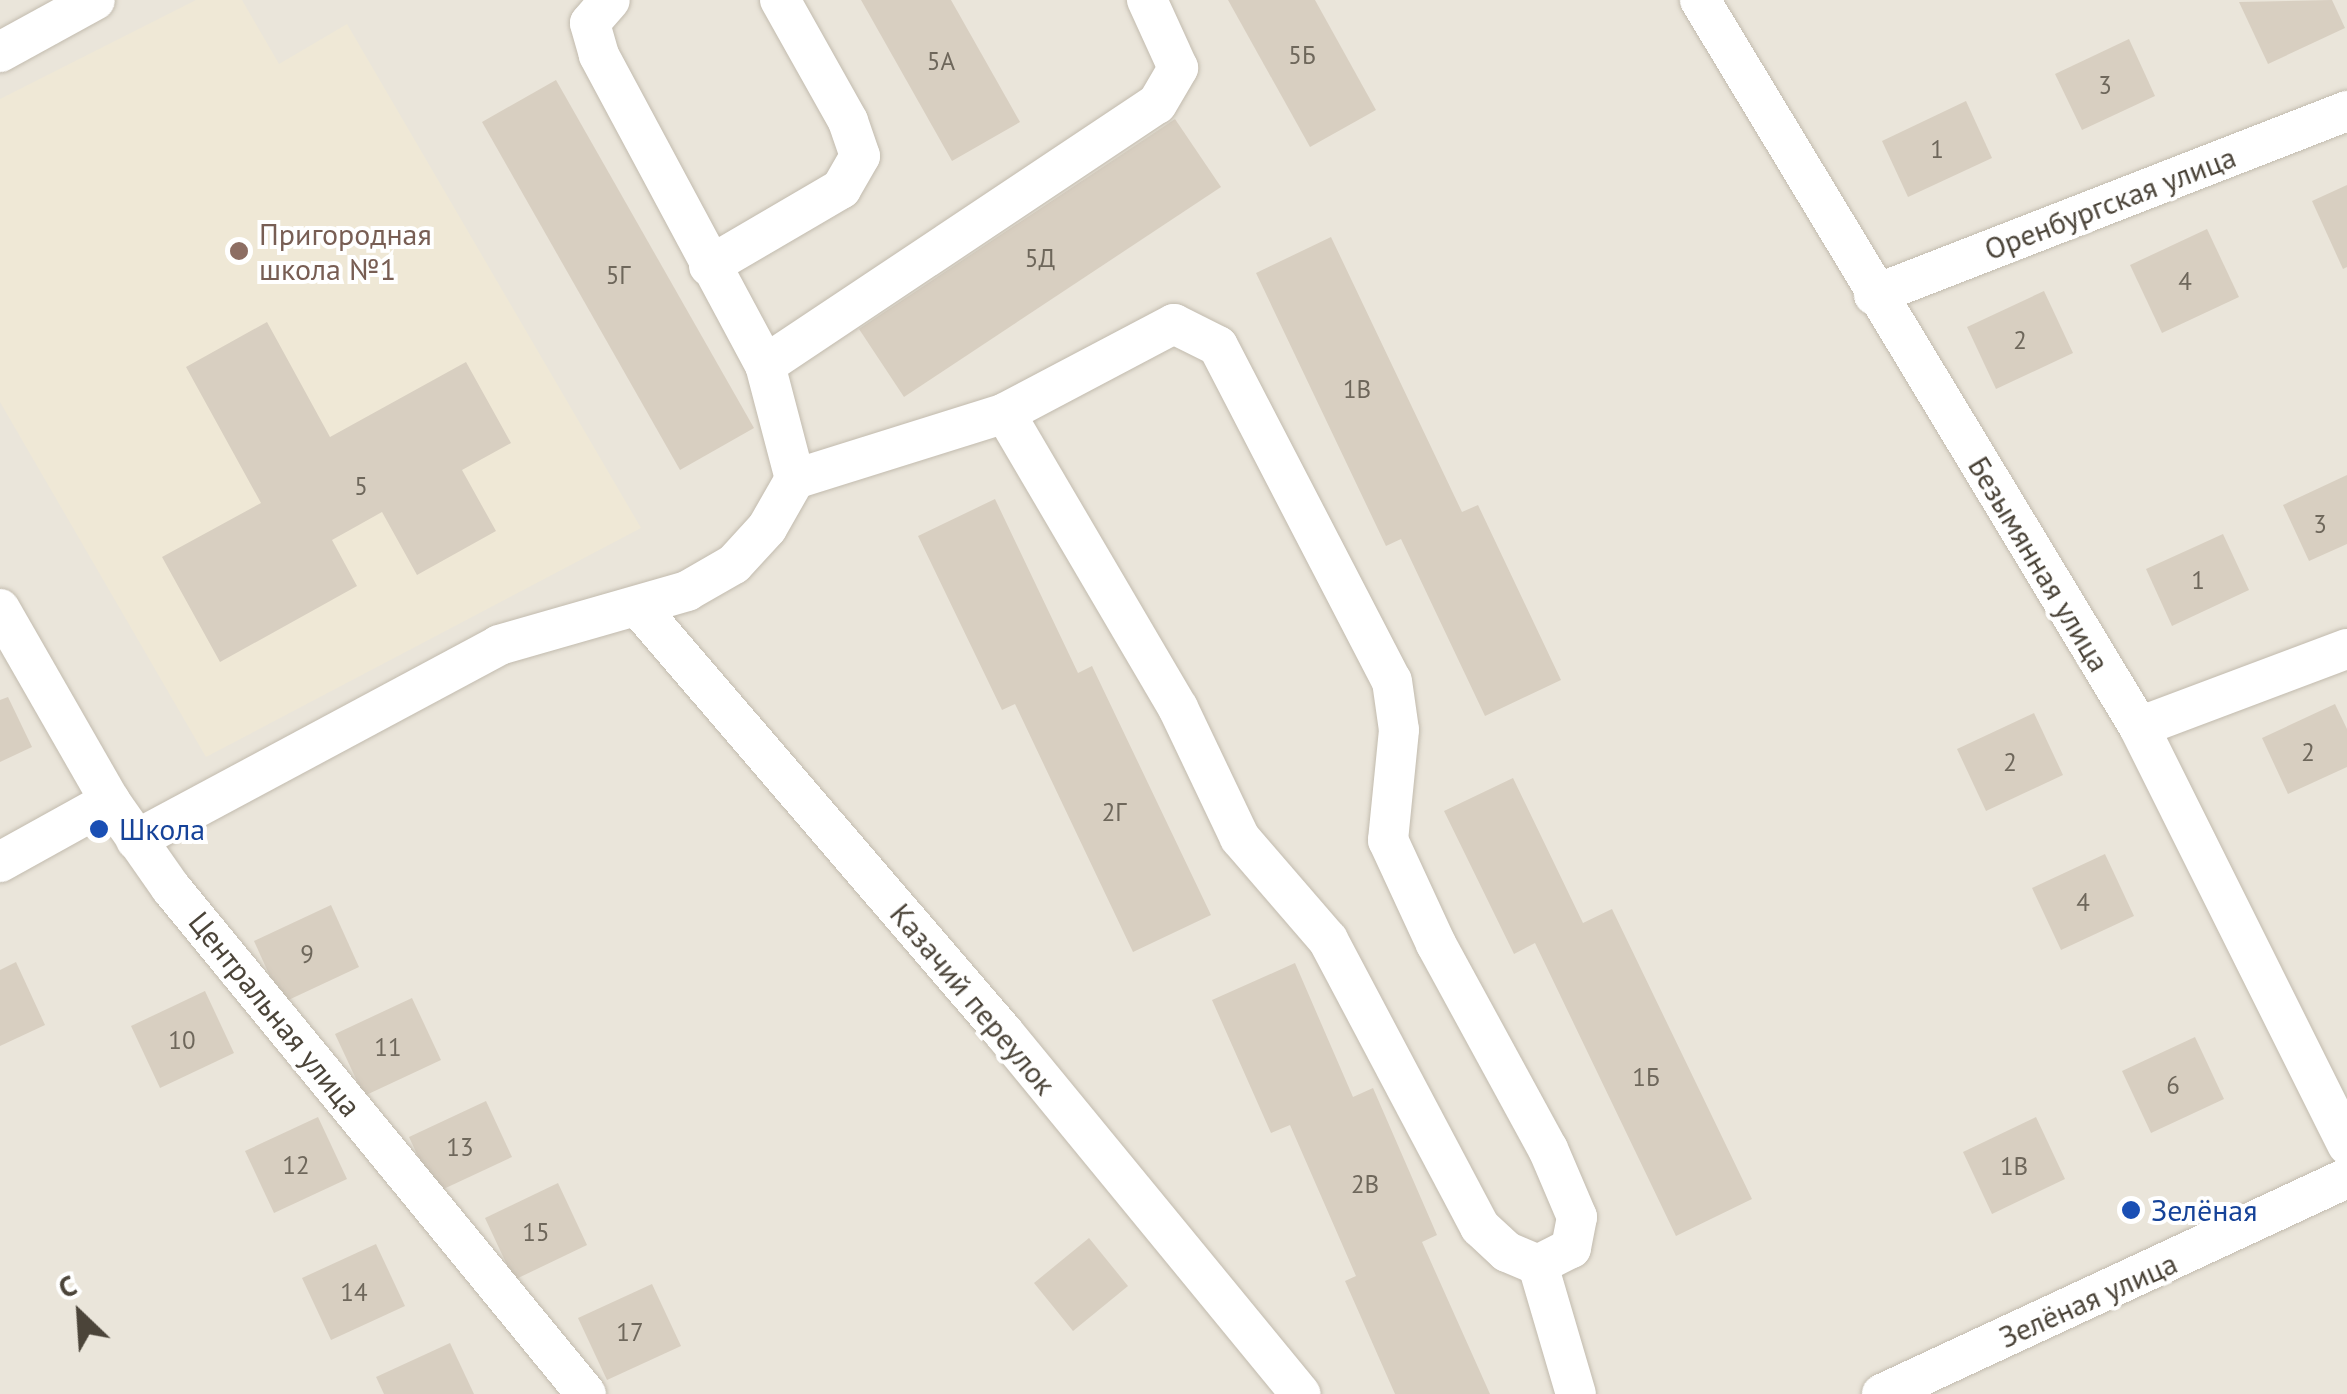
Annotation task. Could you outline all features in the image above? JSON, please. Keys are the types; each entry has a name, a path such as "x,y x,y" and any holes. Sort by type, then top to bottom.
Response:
{"street":[{"path":"0,52 95,0"},
{"path":"610,0 590,22 599,55 708,266 766,365 796,479"},
{"path":"708,266 842,189 860,156 848,121 780,0"},
{"path":"766,365 1157,104 1178,68 1147,0"},
{"name":"Безымянная улица","path":"1700,0 1874,295 2139,727 2347,1145"},
{"name":"Оренбургская улица","path":"1874,295 2347,111"},
{"path":"136,840 500,645 598,613 640,609 734,564 767,528 796,479 1005,413 1174,324 1218,346 1392,681 1399,730 1388,840 1577,1217 1570,1248 1538,1265"},
{"path":"1005,413 1178,708 1240,838 1328,940 1480,1226 1507,1252 1538,1265"},
{"name":"Центральная улица","path":"0,609 136,840 586,1394"},
{"name":"Казачий переулок","path":"640,609 1004,1034 1301,1394"},
{"path":"2139,727 2347,649"},
{"path":"0,862 110,801"},
{"name":"Зелёная улица","path":"1882,1394 2347,1178"},
{"path":"1538,1265 1576,1394"}],"shaded area":[{"path":"0,0 2347,0 2347,1394 0,1394"},
{"name":"Пригородная школа №1","path":"196,0 242,0 279,64 347,24 641,528 206,757 0,402 0,99"}],"building":[{"path":"861,0 951,0 1020,122 952,161"},
{"path":"1228,0 1315,0 1376,110 1310,147"},
{"path":"2332,0 2345,28 2268,64 2239,2"},
{"path":"2129,39 2155,96 2082,130 2055,74"},
{"path":"556,80 754,428 680,470 482,122"},
{"path":"1966,101 1992,158 1908,197 1882,141"},
{"path":"1175,119 1221,187 904,397 859,329"},
{"path":"2347,185 2347,267 2343,269 2312,201"},
{"path":"2207,229 2239,297 2162,333 2130,265"},
{"path":"1331,237 1462,512 1478,505 1561,680 1485,716 1401,539 1386,546 1256,273"},
{"path":"2044,291 2073,353 1996,389 1967,327"},
{"path":"267,322 330,437 466,362 511,443 462,470 496,531 417,575 382,512 332,540 357,586 220,662 162,557 261,503 186,367"},
{"path":"2347,475 2347,544 2309,561 2283,505"},
{"path":"995,499 1078,673 1092,666 1211,915 1133,952 1015,704 1002,710 918,536"},
{"path":"2223,534 2249,590 2172,626 2146,569"},
{"path":"8,697 32,747 0,762 0,700"},
{"path":"2335,704 2347,729 2347,767 2288,794 2262,738"},
{"path":"2034,713 2063,775 1986,811 1957,749"},
{"path":"1513,778 1583,923 1612,909 1752,1199 1676,1236 1535,943 1514,954 1444,811"},
{"path":"2105,854 2134,916 2061,950 2032,888"},
{"path":"331,905 359,967 282,1003 254,941"},
{"path":"16,962 45,1025 0,1046 0,970"},
{"path":"1295,963 1353,1097 1373,1088 1437,1235 1422,1242 1490,1394 1395,1394 1345,1281 1356,1276 1290,1125 1271,1133 1212,1000"},
{"path":"205,991 234,1053 160,1088 131,1026"},
{"path":"412,998 441,1060 364,1096 335,1034"},
{"path":"2195,1037 2224,1099 2151,1133 2122,1071"},
{"path":"486,1101 512,1157 435,1193 409,1137"},
{"path":"318,1117 347,1179 274,1213 245,1151"},
{"path":"2036,1117 2065,1179 1992,1214 1963,1152"},
{"path":"558,1183 587,1245 514,1280 485,1218"},
{"path":"1089,1238 1128,1286 1073,1331 1034,1283"},
{"path":"376,1244 405,1306 331,1340 302,1278"},
{"path":"652,1284 681,1346 607,1380 578,1318"},
{"path":"450,1343 474,1394 384,1394 376,1377"}],"place":[{"name":"Пригородная школа №1","path":"239,251"},
{"name":"Школа","path":"99,829"},
{"name":"Зелёная","path":"2131,1210"}]}
